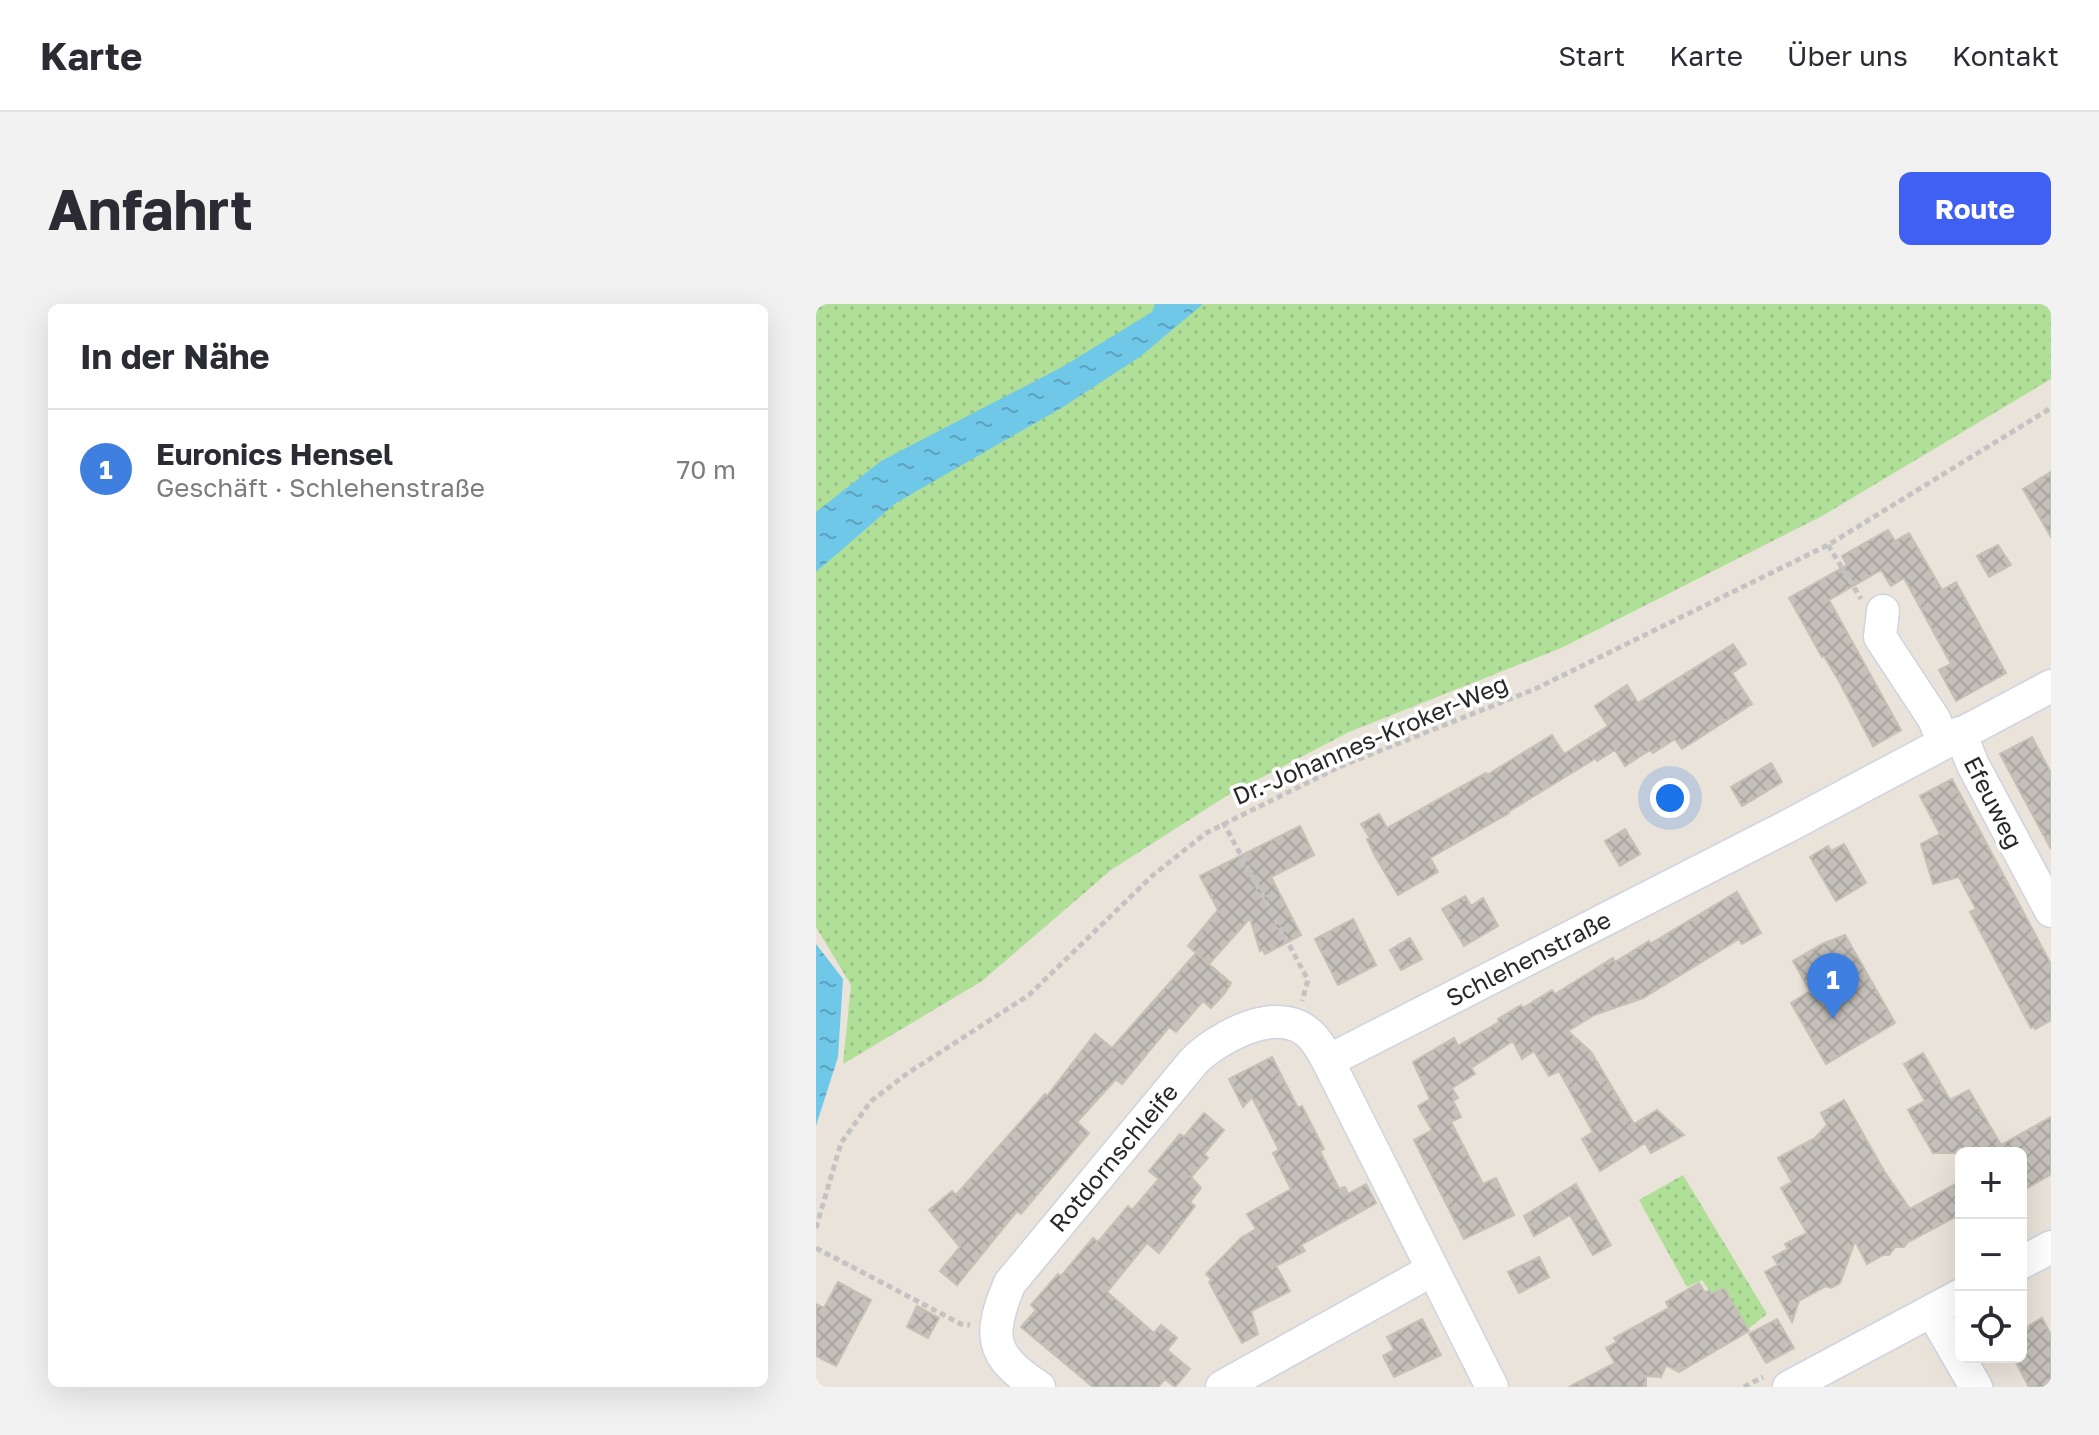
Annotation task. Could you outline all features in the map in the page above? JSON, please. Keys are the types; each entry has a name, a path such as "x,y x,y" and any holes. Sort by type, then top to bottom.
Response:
{"street":[{"name":"Efeuweg","path":"1883,611 1880,637 1934,719 1973,765 2051,911"},
{"name":"Schlehenstraße","path":"1328,1061 1790,825 2051,686"},
{"name":"Rotdornschleife","path":"994,1328 1010,1283 1023,1265 1194,1061 1212,1043 1240,1030 1262,1024 1295,1025"},
{"path":"1295,1025 1313,1037 1328,1061 1492,1387"},
{"path":"2027,1260 2051,1247"},
{"path":"1222,1387 1432,1270"},
{"path":"1789,1387 1955,1298"},
{"path":"1932,1311 1976,1387"},
{"path":"994,1328 997,1345 1005,1358 1039,1387"}],"path":[{"name":"Dr.-Johannes-Kroker-Weg","path":"816,1228 841,1143 871,1101 886,1087 1029,995 1165,864 1223,822 1339,767 1535,689 1828,545 2051,408"},
{"path":"1828,545 1858,598 1883,611"},
{"path":"1223,822 1308,980 1295,1025"},
{"path":"816,1248 961,1324 994,1328"}],"green space":[{"path":"816,304 2051,304 2051,379 1822,516 1561,648 1349,732 1228,795 1111,870 982,981 843,1064 851,985 816,927"},
{"path":"1683,1175 1767,1314 1748,1329 1724,1287 1711,1293 1702,1280 1687,1287 1639,1200"}],"water":[{"path":"1155,304 1203,304 1141,356 1063,407 896,503 816,572 816,512 881,461 1062,367 1152,312"},
{"path":"816,944 843,979 838,1057 816,1126"}],"building":[{"path":"2051,472 2051,537 2023,489"},
{"path":"1888,530 1895,541 1909,533 1942,590 1956,582 2006,673 1956,701 1939,670 1951,664 1904,578 1891,586 1881,570 1829,600 1901,730 1873,746 1839,681 1789,598 1847,565 1842,556"},
{"path":"1998,545 2011,565 1989,577 1977,556"},
{"path":"1733,644 1746,664 1732,673 1752,704 1682,749 1675,739 1625,766 1615,750 1597,761 1596,758 1430,858 1438,872 1398,895 1361,824 1379,814 1387,828 1487,775 1552,735 1564,754 1608,726 1595,706 1627,685 1638,703"},
{"path":"2032,737 2051,773 2051,849 2000,754"},
{"path":"1771,763 1782,782 1742,806 1731,787"},
{"path":"1952,779 2051,964 2051,1020 2035,1029 2034,1026 2031,1028 1970,912 1976,909 1959,877 1933,884 1921,844 1940,834 1920,796"},
{"path":"1300,826 1314,855 1271,877 1301,935 1265,954 1262,949 1260,951 1250,918 1209,964 1188,946 1218,910 1200,876"},
{"path":"1625,829 1640,854 1620,866 1605,841"},
{"path":"1844,844 1866,883 1836,901 1810,857 1828,846 1831,851"},
{"path":"1737,892 1761,933 1742,944 1739,939 1643,998 1594,1015 1568,1031 1591,1052 1634,1124 1657,1110 1684,1135 1651,1153 1645,1143 1600,1171 1582,1139 1593,1132 1559,1071 1549,1076 1534,1051 1522,1059 1513,1041 1471,1068 1475,1074 1452,1088 1458,1098 1453,1101 1461,1117 1451,1122 1483,1184 1496,1178 1514,1215 1464,1239 1414,1140 1432,1130 1418,1106 1430,1099 1413,1062 1454,1038 1458,1046 1521,1005 1523,1008 1552,990 1555,994 1613,958 1615,962 1649,941 1650,944"},
{"path":"1465,896 1471,906 1483,898 1498,926 1464,946 1442,909"},
{"path":"1353,919 1376,965 1338,985 1315,939"},
{"path":"1845,935 1895,1023 1826,1064 1791,1003 1810,991 1793,961"},
{"path":"1410,938 1422,959 1401,970 1390,950"},
{"path":"1196,953 1231,983 1225,993 1211,1008 1203,1001 1176,1032 1169,1027 1122,1084 1116,1079 1077,1122 1089,1133 1021,1214 1017,1211 957,1285 940,1271 960,1247 929,1210 952,1191 956,1195 1045,1094 1047,1096 1095,1034 1112,1048"},
{"path":"1923,1053 1950,1100 1969,1090 2001,1145 2051,1117 2051,1174 2027,1188 2027,1147 1955,1147 1955,1153 1933,1153 1908,1110 1925,1101 1904,1064"},
{"path":"1272,1057 1298,1108 1302,1106 1324,1149 1320,1151 1339,1189 1345,1187 1348,1194 1366,1184 1376,1203 1301,1245 1305,1251 1276,1266 1290,1291 1251,1311 1258,1334 1242,1343 1209,1282 1212,1280 1206,1274 1241,1238 1256,1229 1247,1214 1291,1189 1273,1153 1279,1150 1252,1097 1243,1107 1229,1079"},
{"path":"1844,1100 1884,1171 1910,1209 1955,1184 1955,1217 1867,1264 1855,1241 1840,1283 1831,1288 1826,1286 1799,1301 1792,1322 1765,1272 1778,1265 1773,1257 1788,1249 1785,1244 1807,1233 1781,1188 1792,1182 1778,1158 1815,1138 1827,1125 1821,1113"},
{"path":"1204,1113 1224,1130 1204,1154 1208,1158 1191,1177 1201,1188 1190,1202 1195,1206 1159,1253 1147,1243 1107,1292 1154,1333 1161,1325 1177,1338 1167,1350 1190,1369 1175,1387 1165,1379 1158,1387 1093,1387 1021,1327 1036,1310 1031,1305 1058,1274 1061,1276 1093,1238 1098,1242 1128,1206 1132,1210 1159,1179 1149,1171 1180,1134 1184,1137"},
{"path":"1576,1184 1611,1245 1593,1255 1570,1215 1534,1236 1524,1216"},
{"path":"1539,1257 1549,1277 1519,1293 1508,1272"},
{"path":"838,1282 871,1300 836,1366 816,1356 816,1304 824,1308"},
{"path":"1699,1283 1705,1293 1709,1290 1711,1294 1724,1288 1749,1331 1679,1372 1666,1365 1661,1377 1646,1376 1646,1387 1569,1387 1615,1363 1606,1348 1617,1342 1614,1338 1669,1308 1666,1302"},
{"path":"917,1306 939,1318 928,1338 907,1327"},
{"path":"2042,1318 2051,1335 2051,1387 2029,1387 2016,1363 2027,1363 2027,1327"},
{"path":"1422,1319 1441,1355 1394,1377 1383,1356 1394,1350 1387,1337"},
{"path":"1777,1319 1794,1348 1766,1363 1749,1334"}],"place":[{"name":"Euronics Hensel","path":"1833,1019"}]}
